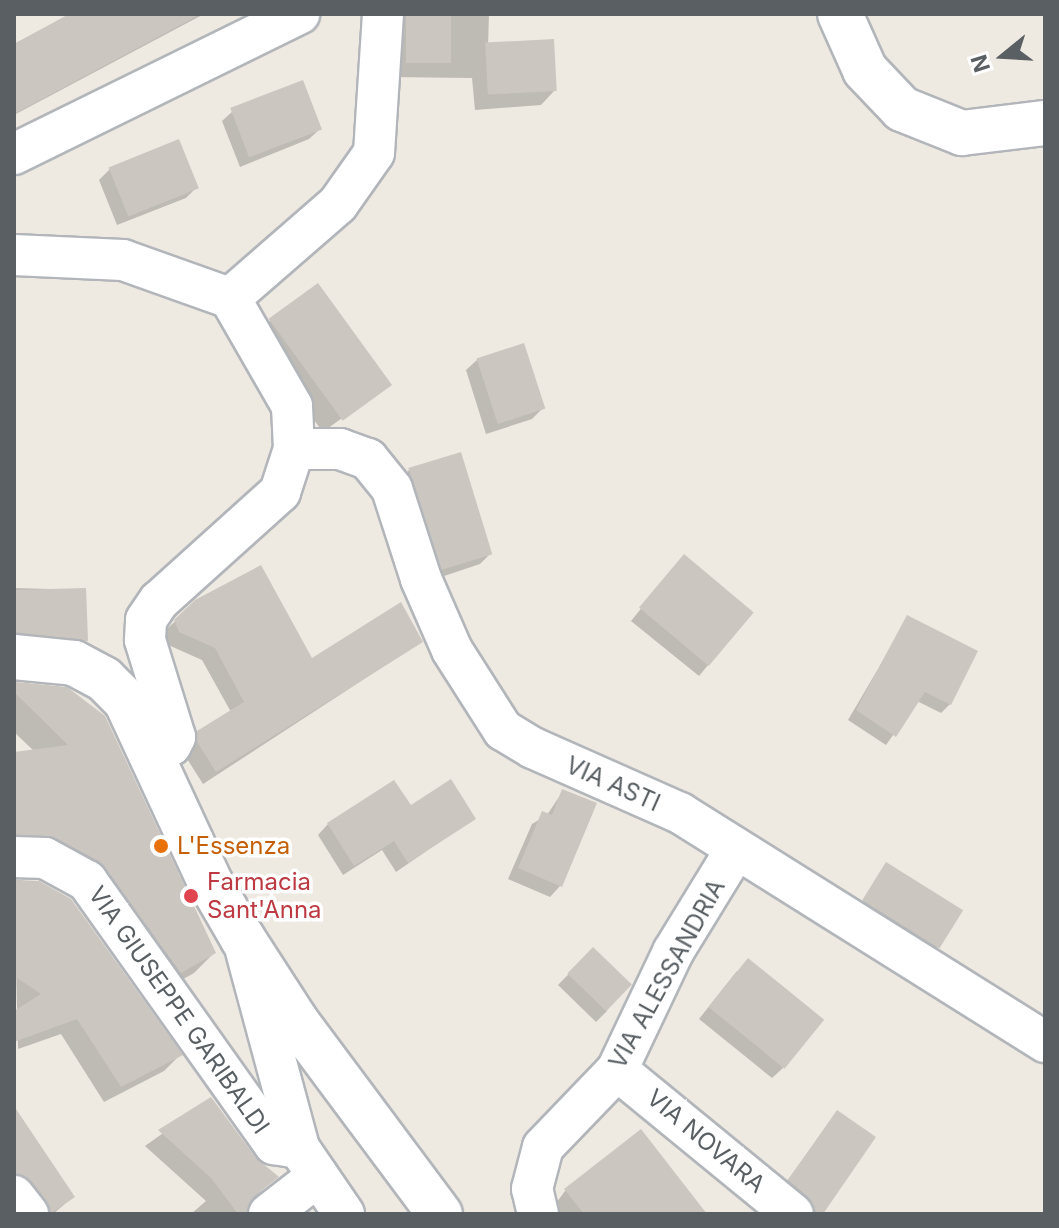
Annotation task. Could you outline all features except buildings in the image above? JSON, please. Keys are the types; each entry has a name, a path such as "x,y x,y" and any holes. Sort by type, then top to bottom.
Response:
{"street":[{"path":"14,154 299,14"},
{"path":"230,298 338,204 374,153 383,14"},
{"path":"840,14 865,70 902,109 962,133 1045,123"},
{"path":"14,255 123,260 230,298 292,406 294,449 280,492 159,601 146,620 145,640 175,737 171,745 152,752"},
{"name":"VIA ASTI","path":"294,449 340,449 368,459 392,489 421,579 452,650 503,730 533,748 680,813 735,851 956,982 1045,1042"},
{"path":"14,657 74,663 104,679 126,701 211,884 243,939 296,1021 440,1214"},
{"name":"VIA ALESSANDRIA","path":"538,1214 532,1189 543,1147 617,1070 673,952 735,851"},
{"name":"VIA GIUSEPPE GARIBALDI","path":"14,857 45,858 87,881 274,1144 308,1162"},
{"path":"243,939 308,1162 344,1214"},
{"name":"VIA NOVARA","path":"617,1070 793,1214"},
{"path":"269,1214 308,1162"},
{"path":"14,1196 28,1214"}],"place":[{"name":"L'Essenza","path":"161,846"},
{"name":"Farmacia Sant'Anna","path":"191,896"}]}
